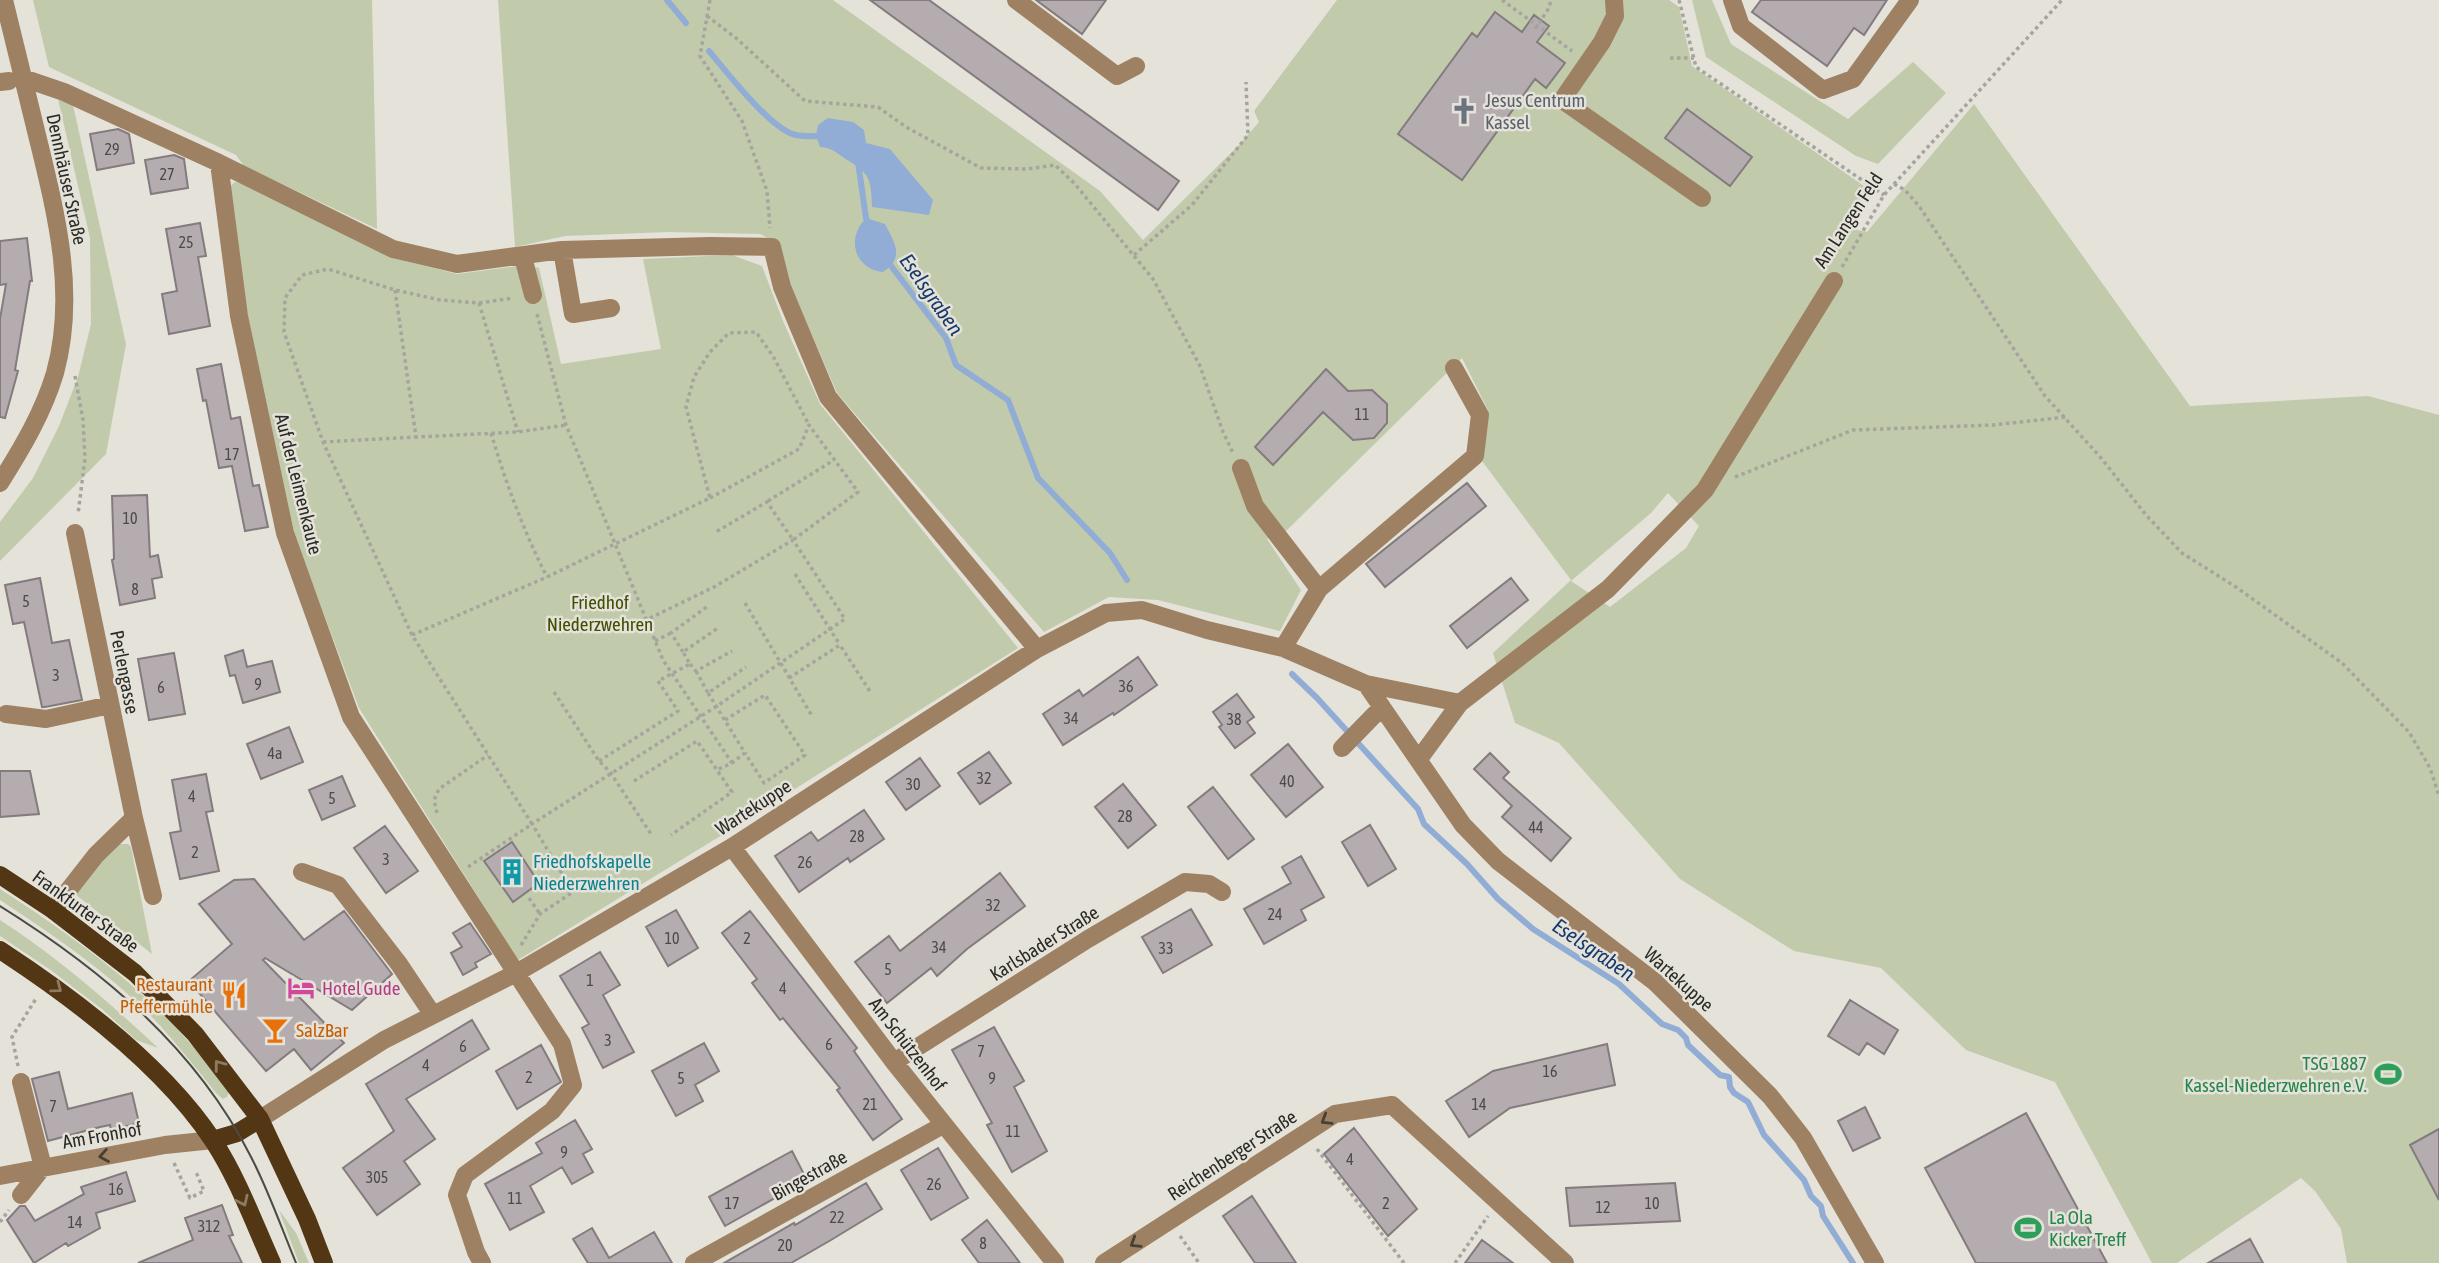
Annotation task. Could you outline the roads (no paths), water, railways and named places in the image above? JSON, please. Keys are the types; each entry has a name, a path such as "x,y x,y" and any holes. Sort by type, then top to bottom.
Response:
{"main road":[{"name":"Frankfurter Straße","path":"0,875 54,910 135,973 195,1034 260,1119 307,1219 324,1263"},
{"path":"0,950 91,1014 166,1083 213,1140 272,1263"},
{"path":"213,1140 237,1133 260,1119"}],"street":[{"name":"Dennhäuser Straße","path":"0,483 40,413 55,371 64,316 64,265 57,218 11,80 4,0"},
{"path":"1016,0 1117,76 1136,66"},
{"path":"1614,0 1615,16 1602,42 1562,100 1702,198"},
{"path":"1732,0 1741,26 1823,90 1853,79 1910,0"},
{"path":"11,80 64,92 219,163 393,249 457,264 562,250 772,247 782,287 828,397 1037,649"},
{"name":"Auf der Leimenkaute","path":"219,163 240,316 285,533 351,718 518,972 562,1044 573,1085 552,1111 464,1175 457,1195 482,1263"},
{"path":"562,250 573,314 611,308"},
{"path":"523,257 533,295"},
{"name":"Am Langen Feld","path":"1460,703 1608,589 1705,490 1834,281"},
{"path":"1283,648 1319,589 1475,457 1480,415 1454,368"},
{"path":"1241,468 1255,506 1319,589"},
{"name":"Perlengasse","path":"75,533 134,818 153,896"},
{"name":"Wartekuppe","path":"260,1119 384,1040 518,972 732,846 1037,649 1106,613 1142,610 1208,630 1283,648 1366,684 1460,703"},
{"name":"Wartekuppe","path":"1366,684 1463,824 1499,861 1655,982 1770,1096 1804,1138 1875,1263"},
{"path":"1419,759 1460,703"},
{"path":"6,714 46,719 110,705"},
{"path":"1342,748 1382,707"},
{"path":"54,910 96,855 134,818"},
{"name":"Am Schützenhof","path":"732,846 894,1062 1055,1263"},
{"path":"302,872 338,885 399,964 433,1015"},
{"name":"Karlsbader Straße","path":"894,1062 1088,939 1185,882 1209,884 1222,892"},
{"path":"21,1195 43,1167 22,1082"},
{"name":"Reichenberger Straße","path":"1104,1263 1335,1114 1392,1105 1565,1263"},
{"name":"Bingestraße","path":"694,1263 943,1125"},
{"name":"Am Fronhof","path":"0,1176 165,1144 213,1140"}],"water":[{"path":"828,118 853,122 864,130 866,143 890,149 933,200 929,215 872,207 870,185 862,170 835,152 820,147 816,136 818,125"},
{"path":"866,218 885,224 895,244 894,261 883,272 865,265 856,251 856,234"}],"waterway":[{"name":"Eselsgraben","path":"667,0 686,23"},
{"name":"Eselsgraben","path":"709,51 774,123 796,135 824,136"},
{"name":"Eselsgraben","path":"857,155 869,224"},
{"name":"Eselsgraben","path":"888,262 946,338 956,365 1008,400 1038,478 1110,553 1127,580"},
{"name":"Eselsgraben","path":"1292,674 1418,809 1424,824 1467,864 1498,899 1533,929 1619,984 1662,1024 1678,1030 1686,1038 1688,1045 1720,1075 1729,1077 1730,1087 1748,1102 1764,1135 1804,1180 1811,1196 1821,1206 1823,1216 1853,1263"}],"tram line":[{"path":"0,906 74,956 109,984 173,1045 202,1079 228,1116 250,1155 296,1263"}],"place":[{"name":"Jesus Centrum Kassel","path":"1464,111"},
{"name":"Friedhofskapelle Niederzwehren","path":"512,872"},
{"name":"Hotel Gude","path":"301,988"},
{"name":"Restaurant Pfeffermühle","path":"234,995"},
{"name":"SalzBar","path":"275,1030"},
{"name":"TSG 1887 Kassel-Niederzwehren e.V.","path":"2388,1074"},
{"name":"La Ola Kicker Treff","path":"2028,1228"}],"park label":[{"name":"Friedhof Niederzwehren","path":"600,613"}]}
